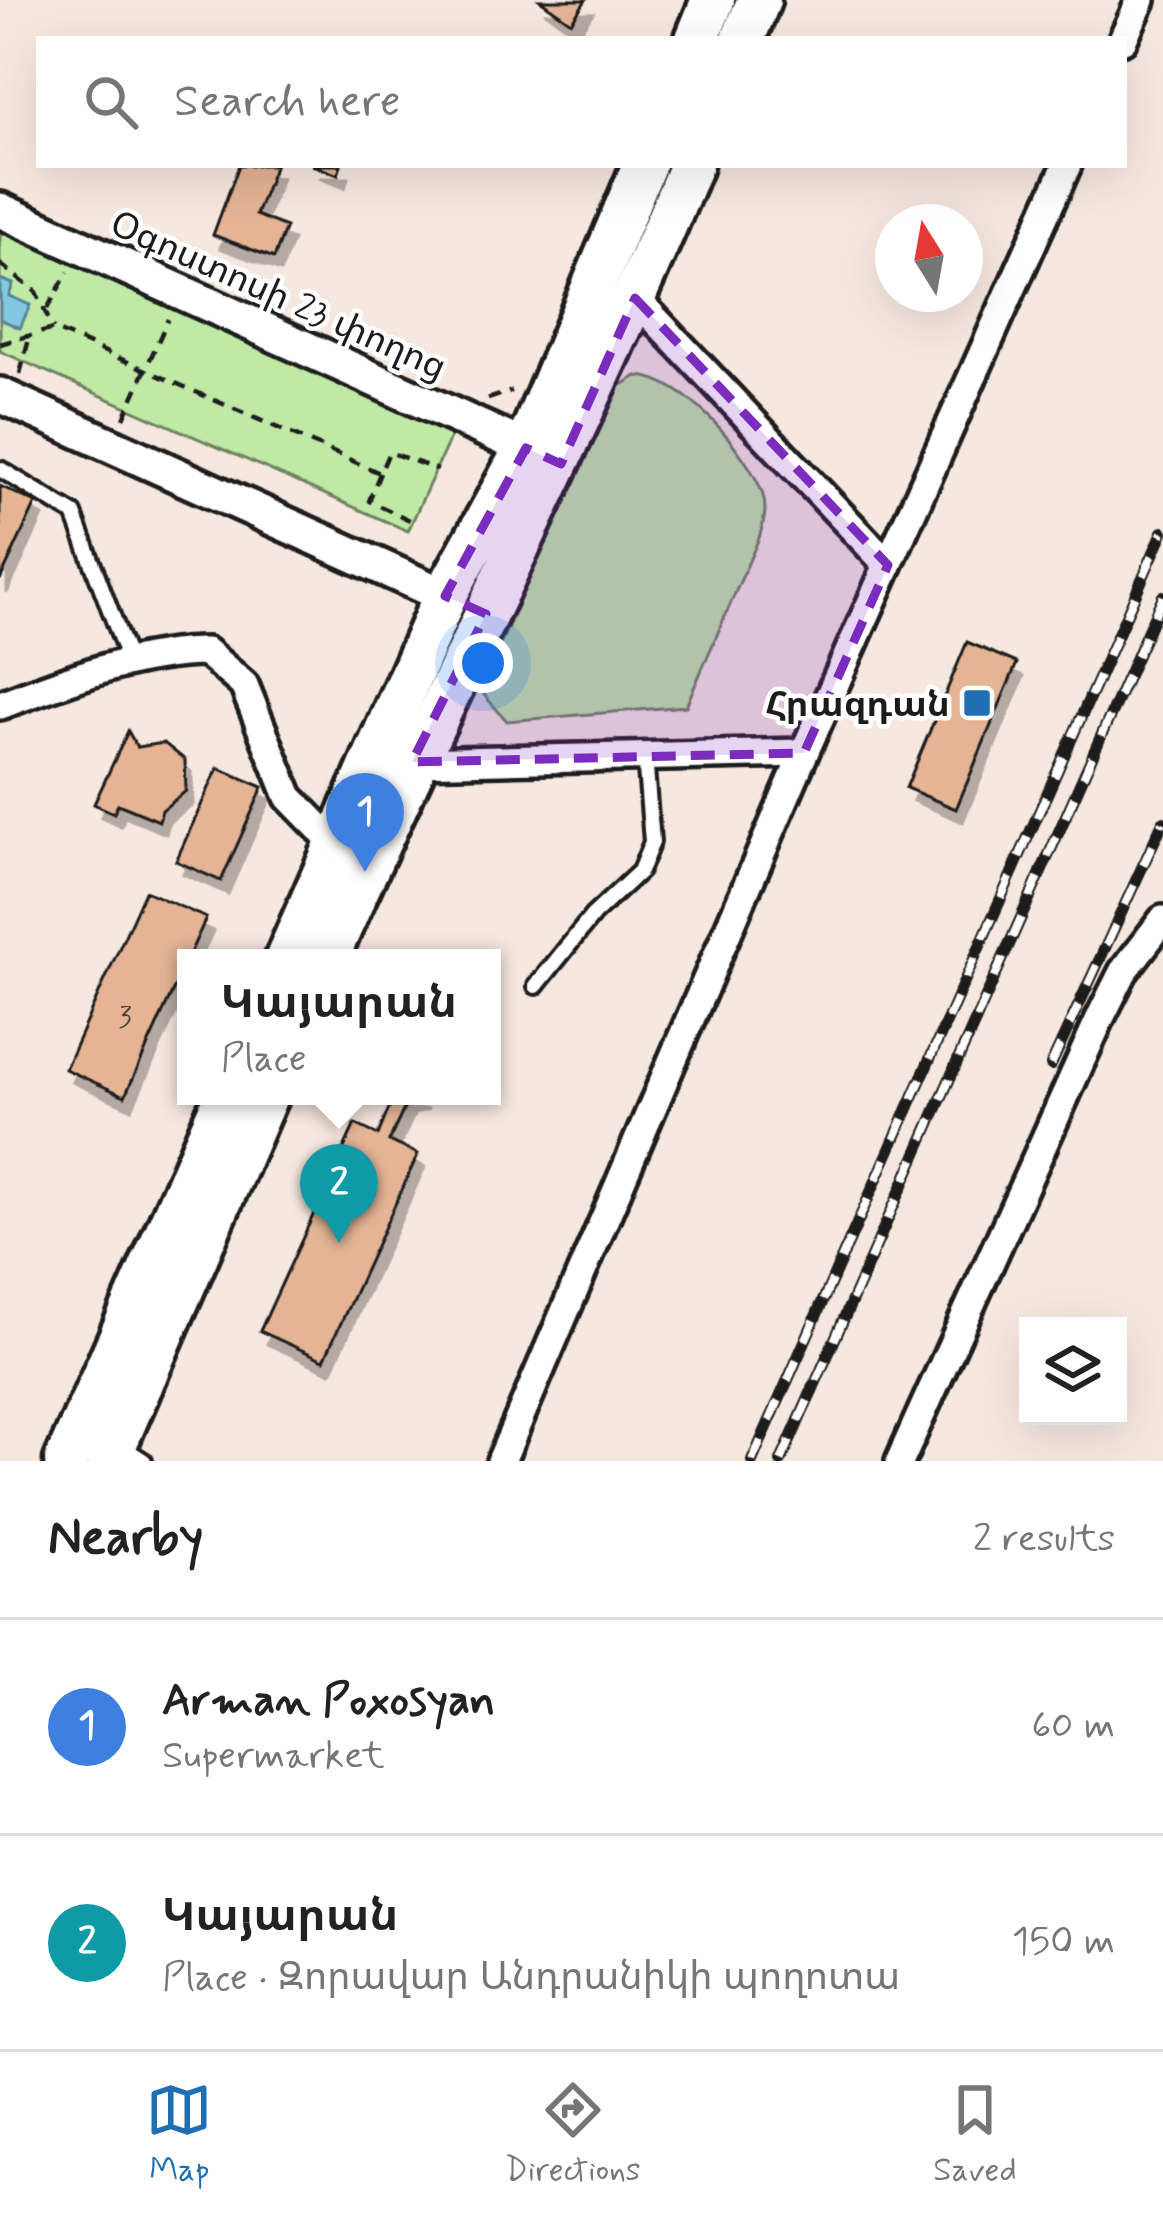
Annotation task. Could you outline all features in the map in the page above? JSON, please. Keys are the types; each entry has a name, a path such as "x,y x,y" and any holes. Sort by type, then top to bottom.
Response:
{"main road":[{"path":"698,36 713,0"},
{"path":"744,36 759,0"},
{"path":"331,949 412,762 486,614 643,168"},
{"path":"290,949 446,596 543,456 635,298 690,168"},
{"path":"446,596 486,614"},
{"path":"66,1461 222,1105"},
{"path":"122,1455 262,1105"}],"street":[{"path":"1125,36 1141,0"},
{"path":"501,1461 804,753 1066,168"},
{"name":"Օգոստոսի 23 փողոց","path":"0,210 543,456"},
{"path":"635,298 888,566"},
{"path":"8,392 111,446 446,596"},
{"path":"0,705 130,663 175,652 206,652 228,666 244,685 289,797 336,844"},
{"path":"412,762 804,753"},
{"path":"900,1461 1108,1001 1163,920"}],"lane":[{"path":"0,469 74,514 130,663"},
{"path":"536,986 592,915 640,871 652,842 645,757"}],"path":[{"path":"0,264 36,292 53,329"},
{"path":"47,309 69,271"},
{"path":"111,446 170,314"},
{"path":"0,344 53,329 380,473"},
{"path":"8,392 29,339"},
{"path":"471,405 517,389"},
{"path":"412,521 369,501 389,452 438,470"}],"highlighted area":[{"path":"635,298 888,565 804,753 412,762 486,614 445,596 526,448 561,464"}],"green space":[{"path":"0,225 455,427 408,531 0,351"},
{"path":"637,376 655,380 693,402 742,456 764,498 759,538 686,706 507,721 484,695 487,675 610,392"}],"water":[{"path":"0,279 13,284 9,296 30,305 20,328 0,319"}],"building":[{"path":"540,0 586,0 571,22"},
{"path":"238,168 274,168 256,215 286,227 274,258 213,235"},
{"path":"0,486 36,503 0,580"},
{"path":"967,642 1017,663 956,809 906,788"},
{"path":"128,731 137,747 164,743 185,760 186,791 162,810 159,821 118,804 114,813 94,804"},
{"path":"218,768 263,787 221,881 176,861"},
{"path":"145,891 206,918 192,949 177,949 177,982 125,1096 65,1069"},
{"path":"390,1105 406,1105 389,1141 418,1154 324,1360 260,1331 355,1124 378,1135"}],"railway":[{"path":"752,1461 1163,532"},
{"path":"781,1461 1163,596"},
{"path":"1051,1065 1163,822"}],"place":[{"name":"Հրազդան","path":"977,703"},
{"name":"Arman Poxosyan","path":"365,872"},
{"name":"Կայարան","path":"339,1243"}]}
